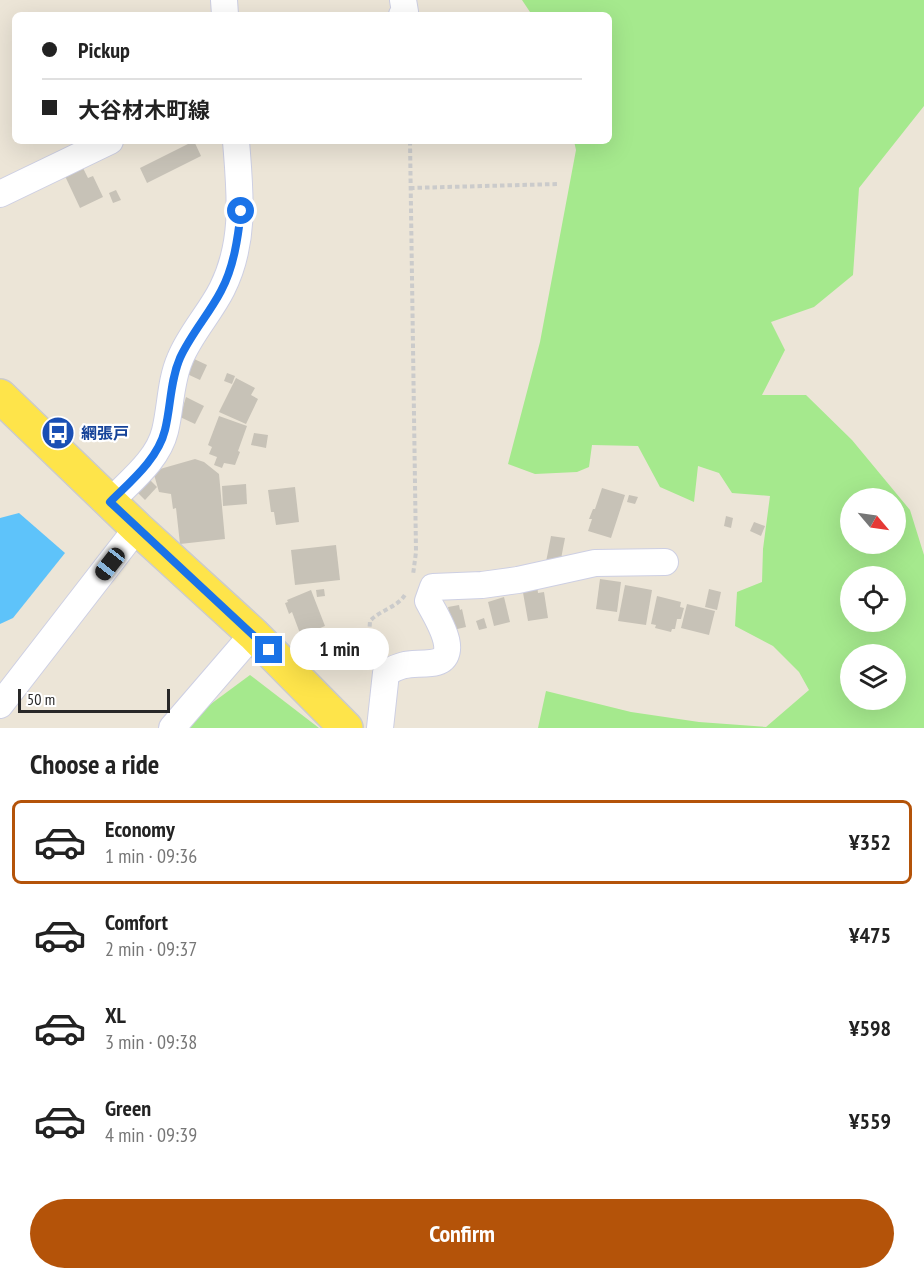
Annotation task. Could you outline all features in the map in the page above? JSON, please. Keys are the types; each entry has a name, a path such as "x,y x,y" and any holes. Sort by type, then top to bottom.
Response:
{"main road":[{"path":"0,396 137,528 253,634 346,728"}],"street":[{"path":"0,194 104,144"},
{"path":"110,502 151,460 159,445 165,431 175,373 181,356 222,290 229,273 239,233 241,211 236,144"},
{"path":"0,705 137,528"},
{"path":"380,728 386,673 400,665 434,663 444,657 448,647 447,638 428,601 433,587 482,585 509,581 595,563 665,562"},
{"path":"172,728 253,634"}],"path":[{"path":"410,144 416,552 412,578"},
{"path":"410,188 558,184"},
{"path":"386,673 369,637 369,625 376,615 394,607 404,597 409,586"}],"green space":[{"path":"522,0 924,0 924,106 859,188 853,275 814,307 771,322 785,350 762,395 806,395 852,440 892,488 840,488 840,554 906,554 906,505 910,510 924,555 924,728 538,728 546,691 631,712 699,722 766,727 809,690 799,672 773,646 735,626 737,592 762,582 763,549 770,496 732,493 719,473 698,466 694,502 660,487 638,446 592,445 589,467 577,472 535,474 508,464 540,342 576,150 575,144 612,144 612,12 530,12"},
{"path":"250,675 319,728 188,728 200,712"}],"water":[{"path":"19,513 65,553 13,618 0,624 0,518"}],"building":[{"path":"188,144 195,144 201,156 147,183 140,168"},
{"path":"83,168 88,178 93,176 103,197 80,208 65,176"},
{"path":"116,190 121,200 113,203 109,193"},
{"path":"192,358 207,365 200,380 185,373"},
{"path":"227,373 235,376 232,384 224,381"},
{"path":"236,378 255,388 251,395 258,399 246,424 219,412"},
{"path":"186,397 204,406 195,424 180,417"},
{"path":"219,416 247,426 235,465 224,463 222,468 214,465 217,457 209,454 212,447 208,445"},
{"path":"254,433 268,435 266,448 251,445"},
{"path":"195,459 204,462 219,474 225,539 180,544 176,508 173,509 171,494 159,492 153,471"},
{"path":"148,478 157,487 145,500 136,491"},
{"path":"246,484 247,504 223,506 222,486"},
{"path":"295,487 299,522 276,525 274,512 271,512 268,490"},
{"path":"602,488 625,495 611,538 588,531 592,519 589,519"},
{"path":"629,495 638,497 635,504 627,502"},
{"path":"726,516 733,518 731,528 724,526"},
{"path":"754,522 765,526 761,536 750,531"},
{"path":"551,536 565,538 560,564 546,562"},
{"path":"336,545 340,580 295,585 291,550"},
{"path":"600,579 621,582 617,612 596,609"},
{"path":"537,585 538,593 544,592 548,618 528,621 522,587"},
{"path":"625,585 652,590 646,625 618,621"},
{"path":"324,589 325,596 317,597 316,590"},
{"path":"709,589 721,592 717,610 705,607"},
{"path":"311,590 325,626 301,636 292,612 289,614 285,603"},
{"path":"657,596 681,602 680,607 684,608 681,619 677,619 675,629 671,632 655,628 656,625 651,624"},
{"path":"504,597 510,622 494,626 488,602"},
{"path":"687,604 715,611 709,635 681,628"},
{"path":"459,605 466,627 453,630 448,607"},
{"path":"484,618 487,628 479,630 476,621"}],"place":[{"name":"網張戸","path":"58,433"}],"route":[{"path":"241,211 239,233 229,273 222,290 181,356 170,395 165,431 159,445 151,460 110,502 269,650"}]}
